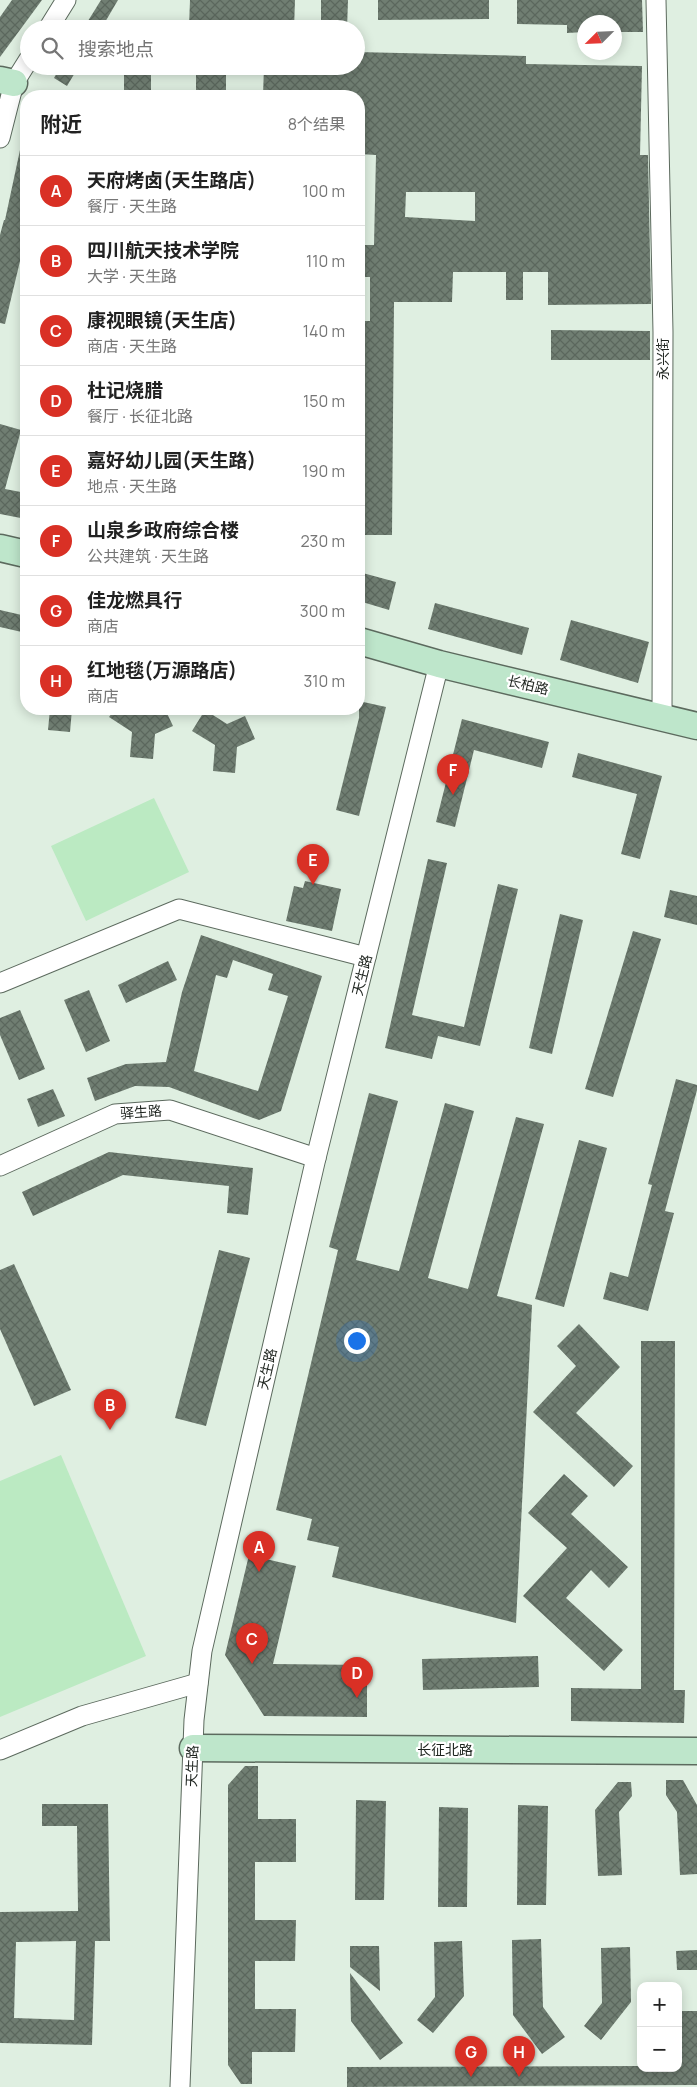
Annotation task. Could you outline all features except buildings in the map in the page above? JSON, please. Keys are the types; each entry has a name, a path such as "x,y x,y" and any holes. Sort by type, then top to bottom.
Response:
{"street":[{"path":"54,20 66,0"},
{"name":"永兴街","path":"656,0 663,332 662,717"},
{"path":"0,138 7,81 20,68"},
{"path":"0,548 20,553"},
{"name":"长柏路","path":"365,643 439,664 697,726"},
{"name":"天生路","path":"180,2087 193,1748 202,1651 316,1158 439,664"},
{"path":"0,983 180,909 366,957"},
{"name":"驿生路","path":"0,1166 114,1114 170,1110 316,1158"},
{"path":"0,1750 82,1716 198,1684"},
{"name":"长征北路","path":"193,1748 697,1752"}],"green space":[{"path":"154,798 189,872 86,921 51,846"},
{"path":"61,1455 146,1656 0,1717 0,1481"}],"place":[{"name":"山泉乡政府综合楼","path":"453,795"},
{"name":"嘉好幼儿园(天生路)","path":"313,885"},
{"name":"四川航天技术学院","path":"110,1430"},
{"name":"天府烤卤(天生路店)","path":"259,1572"},
{"name":"康视眼镜(天生店)","path":"252,1664"},
{"name":"杜记烧腊","path":"357,1698"},
{"name":"佳龙燃具行","path":"471,2077"},
{"name":"红地毯(万源路店)","path":"519,2077"}]}
